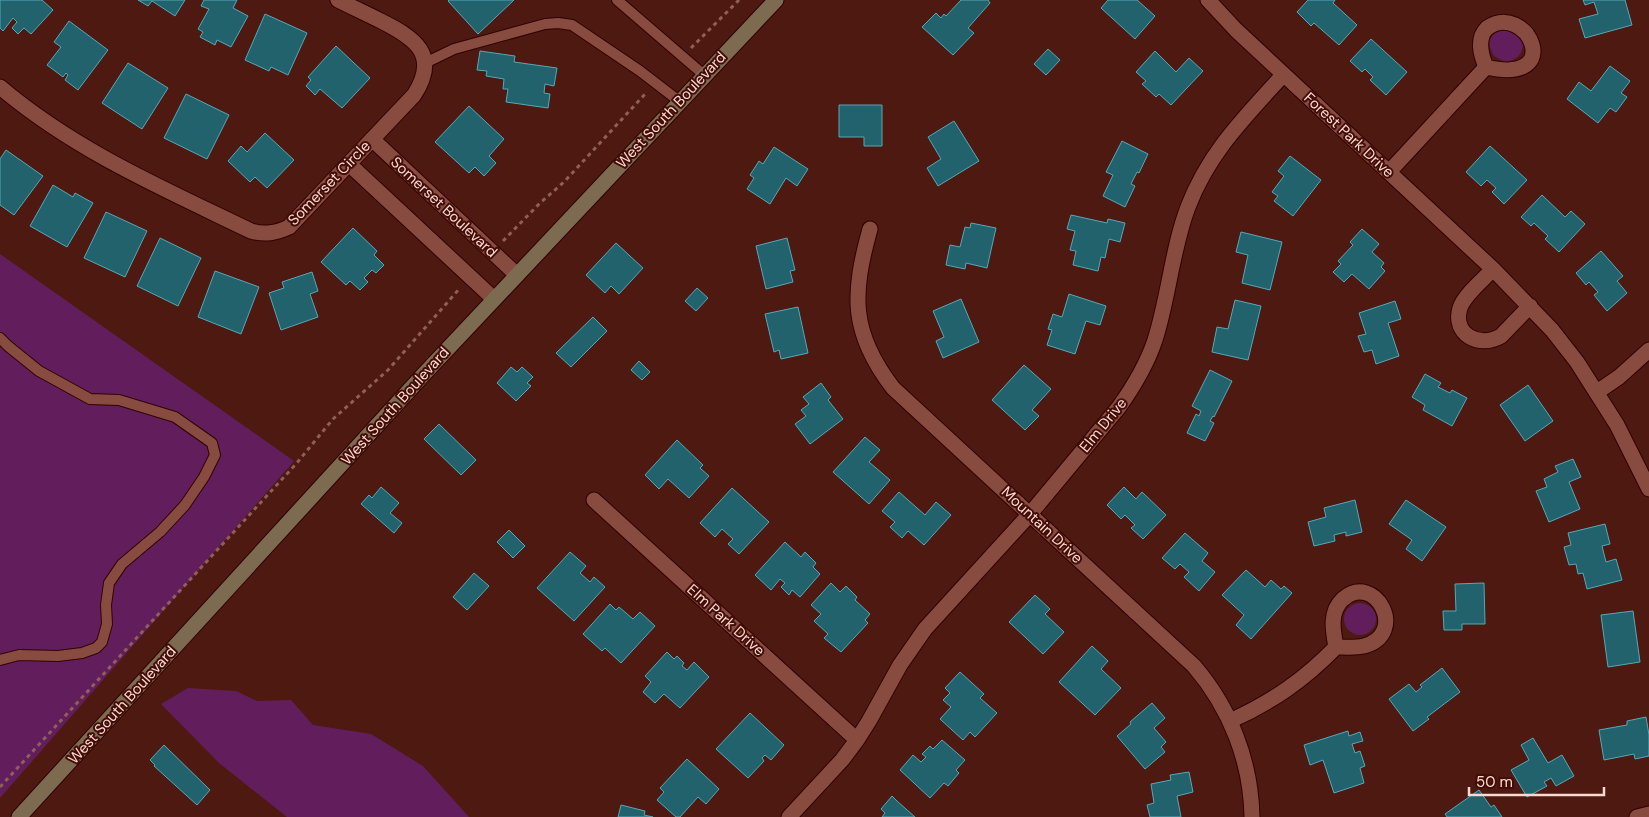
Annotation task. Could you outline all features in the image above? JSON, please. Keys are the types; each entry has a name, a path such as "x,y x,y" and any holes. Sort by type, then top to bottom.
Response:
{"main road":[{"name":"West South Boulevard","path":"19,817 494,299 776,0"}],"street":[{"path":"338,0 410,37 422,51 425,63"},
{"name":"Forest Park Drive","path":"1208,0 1283,75 1493,268 1552,330 1577,362 1618,424 1649,488"},
{"name":"Somerset Circle","path":"0,87 40,118 129,172 242,227 259,233 279,232 289,226 414,95 421,84 425,63"},
{"path":"1389,172 1486,67"},
{"name":"Elm Drive","path":"789,817 842,760 857,740 900,665 925,629 1030,514 1119,407 1140,375 1155,340 1183,221 1200,179 1226,138 1283,75"},
{"name":"Somerset Boulevard","path":"372,139 517,275"},
{"path":"349,164 494,299"},
{"name":"Mountain Drive","path":"870,229 860,264 857,295 862,335 878,369 893,388 1186,657 1204,677 1217,696 1230,722 1244,760 1252,817"},
{"path":"1493,268 1460,307 1458,318 1465,334 1479,341 1488,342 1495,339 1501,336 1530,306"},
{"path":"1597,392 1619,377 1649,350"},
{"name":"Elm Park Drive","path":"594,500 857,740"},
{"path":"1230,722 1286,691 1316,667 1336,647"},
{"path":"1637,817 1649,814"}],"lane":[{"path":"617,0 704,75"},
{"path":"425,63 454,49 545,24 572,25 656,82 679,101"},
{"path":"0,338 39,371 90,399 119,400 175,417 212,443 215,456 185,505 160,532 122,564 109,583 106,604 107,624 102,642 96,648 82,653 58,656 19,654 0,660"}],"path":[{"path":"683,56 739,0"},
{"path":"506,238 540,203 564,182 656,82"},
{"path":"0,787 290,471 333,419 388,370 457,291"}],"shaded area":[{"path":"1508,28 1523,40 1523,45 1517,58 1505,62 1494,56 1490,41 1491,37"},
{"path":"0,254 294,461 0,798"},
{"path":"1360,603 1372,607 1376,619 1372,631 1360,635 1348,631 1344,619 1348,607"},
{"path":"188,688 236,691 257,701 291,700 313,725 371,734 423,766 469,817 287,817 219,763 161,704"}],"building":[{"path":"0,0 42,0 53,10 31,34 24,28 18,34 12,28 17,22 13,18 3,31 0,28"},
{"path":"138,0 185,0 175,16 152,1 148,6"},
{"path":"204,0 237,0 233,8 248,16 231,47 217,40 215,45 200,37 203,32 198,29 209,9 201,6"},
{"path":"449,0 514,0 478,34"},
{"path":"961,0 988,0 990,3 968,28 974,33 953,55 922,27 936,13 941,18 944,14 946,16"},
{"path":"1108,0 1137,0 1155,16 1135,39 1101,8"},
{"path":"1308,0 1335,0 1333,3 1357,25 1339,45 1314,23 1311,26 1297,12"},
{"path":"1583,0 1625,0 1632,25 1585,38 1579,19 1598,14 1594,2 1585,5"},
{"path":"265,14 307,33 288,75 271,67 269,71 245,60"},
{"path":"69,21 108,50 78,90 65,80 68,75 66,73 63,77 47,65 61,47 54,42"},
{"path":"1371,39 1407,72 1386,95 1370,80 1373,77 1365,69 1362,72 1350,61"},
{"path":"336,46 370,78 342,108 320,89 315,95 306,86 311,80 308,77"},
{"path":"1048,49 1060,60 1046,75 1034,64"},
{"path":"480,51 515,56 514,62 557,68 554,86 545,84 544,93 550,94 548,108 506,102 508,89 503,89 504,79 486,76 487,71 477,70"},
{"path":"1155,51 1176,72 1189,58 1203,71 1171,105 1159,94 1156,97 1142,84 1146,81 1136,72"},
{"path":"128,63 168,88 142,129 102,103"},
{"path":"1610,66 1630,81 1621,93 1627,97 1616,112 1610,108 1598,123 1567,99 1579,82 1591,91"},
{"path":"186,94 229,115 207,159 164,138"},
{"path":"839,105 882,105 882,146 864,146 864,137 839,137"},
{"path":"469,106 504,139 489,156 496,163 484,176 475,167 469,173 435,142"},
{"path":"954,121 979,161 938,186 927,168 941,159 928,137"},
{"path":"265,133 294,160 267,188 255,177 250,182 228,161 241,146 247,152"},
{"path":"1122,141 1148,154 1139,173 1137,172 1131,184 1135,186 1125,207 1103,196 1113,175 1106,172"},
{"path":"1490,146 1527,180 1504,204 1492,192 1496,188 1487,180 1481,186 1466,172"},
{"path":"774,147 808,169 797,186 786,178 770,204 747,189 754,178 750,175 759,161 763,164"},
{"path":"6,150 43,176 14,215 0,205 0,159"},
{"path":"1290,156 1321,180 1293,216 1274,201 1278,196 1272,192 1284,176 1278,171"},
{"path":"53,185 73,197 75,193 93,203 67,247 30,226"},
{"path":"1542,195 1565,217 1571,211 1585,224 1559,252 1545,239 1548,236 1534,223 1531,226 1521,217"},
{"path":"106,212 147,231 125,277 84,258"},
{"path":"1071,215 1107,223 1108,219 1125,223 1120,242 1109,239 1105,258 1101,257 1098,271 1073,265 1076,251 1070,250 1075,231 1067,229"},
{"path":"971,223 996,228 987,268 966,263 965,269 946,265 950,245 960,247 965,227 970,228"},
{"path":"353,228 377,251 374,255 384,265 376,273 372,270 364,278 368,282 360,290 350,281 346,285 321,262"},
{"path":"1362,229 1379,244 1372,252 1384,263 1381,267 1385,271 1369,289 1352,274 1344,282 1333,272 1341,264 1338,261 1353,245 1350,242"},
{"path":"1241,232 1282,242 1270,290 1242,283 1248,255 1236,252"},
{"path":"160,238 201,258 178,306 137,286"},
{"path":"787,238 795,270 790,271 793,282 766,289 756,246"},
{"path":"616,243 643,268 619,294 611,286 605,293 586,275"},
{"path":"1601,251 1623,276 1617,281 1627,293 1607,311 1594,295 1598,292 1589,282 1586,285 1576,273"},
{"path":"215,271 259,287 241,334 198,317"},
{"path":"312,272 318,291 310,294 318,317 281,330 269,293 284,288 282,282"},
{"path":"697,288 708,298 696,311 685,301"},
{"path":"1069,294 1106,306 1100,325 1086,321 1075,354 1047,345 1052,330 1048,329 1053,314 1062,317"},
{"path":"961,299 979,342 943,358 936,341 944,337 933,311"},
{"path":"1235,300 1261,306 1248,360 1212,352 1217,327 1228,329"},
{"path":"1395,301 1401,319 1388,323 1399,356 1376,364 1372,350 1364,352 1358,336 1366,334 1359,313"},
{"path":"798,307 808,353 781,359 779,350 774,352 765,314"},
{"path":"593,317 607,331 571,367 556,353"},
{"path":"639,361 650,372 642,380 631,370"},
{"path":"1024,365 1051,389 1032,410 1039,416 1025,430 992,400"},
{"path":"511,367 517,372 522,367 533,377 527,383 531,386 516,401 497,383"},
{"path":"1210,370 1232,381 1214,417 1210,421 1214,423 1205,441 1187,433 1196,414 1199,416 1201,411 1192,406"},
{"path":"1425,374 1441,383 1438,387 1450,393 1452,390 1467,398 1452,426 1423,410 1425,405 1412,397"},
{"path":"821,383 831,397 828,400 843,419 810,444 795,424 806,416 801,410 809,404 803,397"},
{"path":"1528,385 1553,421 1525,441 1500,405"},
{"path":"439,424 476,460 461,475 424,439"},
{"path":"865,437 880,450 869,462 890,480 869,504 833,472"},
{"path":"677,440 703,465 700,468 709,476 689,498 668,479 659,489 645,475"},
{"path":"1573,459 1581,477 1569,482 1580,509 1549,522 1536,491 1547,487 1544,479 1558,472 1555,466"},
{"path":"381,487 399,503 390,513 402,523 394,533 361,504 369,495 372,498"},
{"path":"1124,487 1136,499 1142,492 1166,515 1143,539 1131,528 1135,525 1125,515 1121,519 1107,505"},
{"path":"732,488 769,522 739,554 728,544 733,539 722,529 715,537 700,523"},
{"path":"899,492 925,515 936,502 951,515 924,545 908,531 902,538 890,527 895,522 882,511"},
{"path":"1355,500 1362,532 1346,536 1346,532 1334,535 1335,541 1314,546 1308,522 1326,517 1324,508"},
{"path":"1406,500 1446,527 1422,561 1406,549 1412,540 1389,524"},
{"path":"1605,524 1610,544 1602,546 1606,562 1616,559 1622,580 1587,589 1583,573 1578,574 1576,564 1569,565 1564,547 1571,545 1568,533"},
{"path":"509,530 525,546 513,558 497,542"},
{"path":"1185,533 1208,553 1202,561 1215,572 1199,591 1184,577 1189,572 1180,564 1175,569 1162,558"},
{"path":"785,542 801,557 805,552 816,563 813,567 820,574 800,597 792,590 789,595 781,587 785,583 780,579 771,590 755,575"},
{"path":"570,552 586,566 580,573 590,582 594,577 605,587 574,621 537,588"},
{"path":"1246,570 1265,587 1271,580 1281,589 1284,586 1292,593 1251,639 1236,625 1244,615 1222,595"},
{"path":"474,573 489,586 467,610 453,597"},
{"path":"831,583 840,592 846,586 857,597 855,600 870,614 865,620 868,623 841,652 824,638 828,634 814,621 821,614 811,605"},
{"path":"1484,583 1485,624 1462,624 1462,630 1444,630 1443,611 1456,611 1455,584"},
{"path":"1035,595 1050,609 1045,614 1064,632 1043,654 1009,622"},
{"path":"610,604 616,610 619,607 633,619 640,612 655,626 621,663 605,648 602,651 583,634"},
{"path":"1633,611 1640,662 1608,667 1601,615"},
{"path":"1092,646 1108,661 1101,669 1121,688 1095,715 1059,682"},
{"path":"667,652 674,659 677,656 684,663 682,666 687,670 694,662 709,677 680,708 664,694 655,703 643,692 651,682 645,676"},
{"path":"1442,668 1460,692 1427,717 1429,719 1413,731 1389,699 1409,684 1416,692 1422,687 1420,685"},
{"path":"960,672 984,694 980,698 997,713 975,737 970,732 963,740 940,719 951,707 943,700 950,693 945,688"},
{"path":"1152,703 1165,718 1154,728 1166,742 1161,747 1165,752 1145,769 1117,736"},
{"path":"750,713 784,745 771,760 765,755 762,758 764,761 748,778 716,749"},
{"path":"1646,717 1649,735 1649,756 1635,759 1634,754 1604,760 1599,730 1627,725 1627,721"},
{"path":"1348,731 1349,736 1360,732 1363,741 1352,744 1355,753 1360,751 1365,766 1360,768 1364,783 1334,793 1323,760 1310,765 1304,745"},
{"path":"1533,738 1548,763 1562,755 1574,776 1556,786 1551,778 1544,782 1547,786 1527,797 1511,770 1529,760 1521,745"},
{"path":"942,740 965,760 956,770 959,773 948,786 944,783 930,798 900,770 913,755 921,762 926,757 922,754 930,746 933,749"},
{"path":"164,745 210,790 197,805 154,766 150,760"},
{"path":"687,759 719,789 706,804 698,797 680,817 676,817 657,800 664,792 660,788"},
{"path":"1189,772 1193,792 1177,796 1181,817 1150,817 1147,805 1154,803 1151,784 1171,780 1170,775"},
{"path":"1479,790 1491,807 1494,805 1502,817 1447,817 1445,814"},
{"path":"892,796 915,817 882,817 885,813 881,809"},
{"path":"621,805 645,811 644,815 653,817 618,817"}]}
